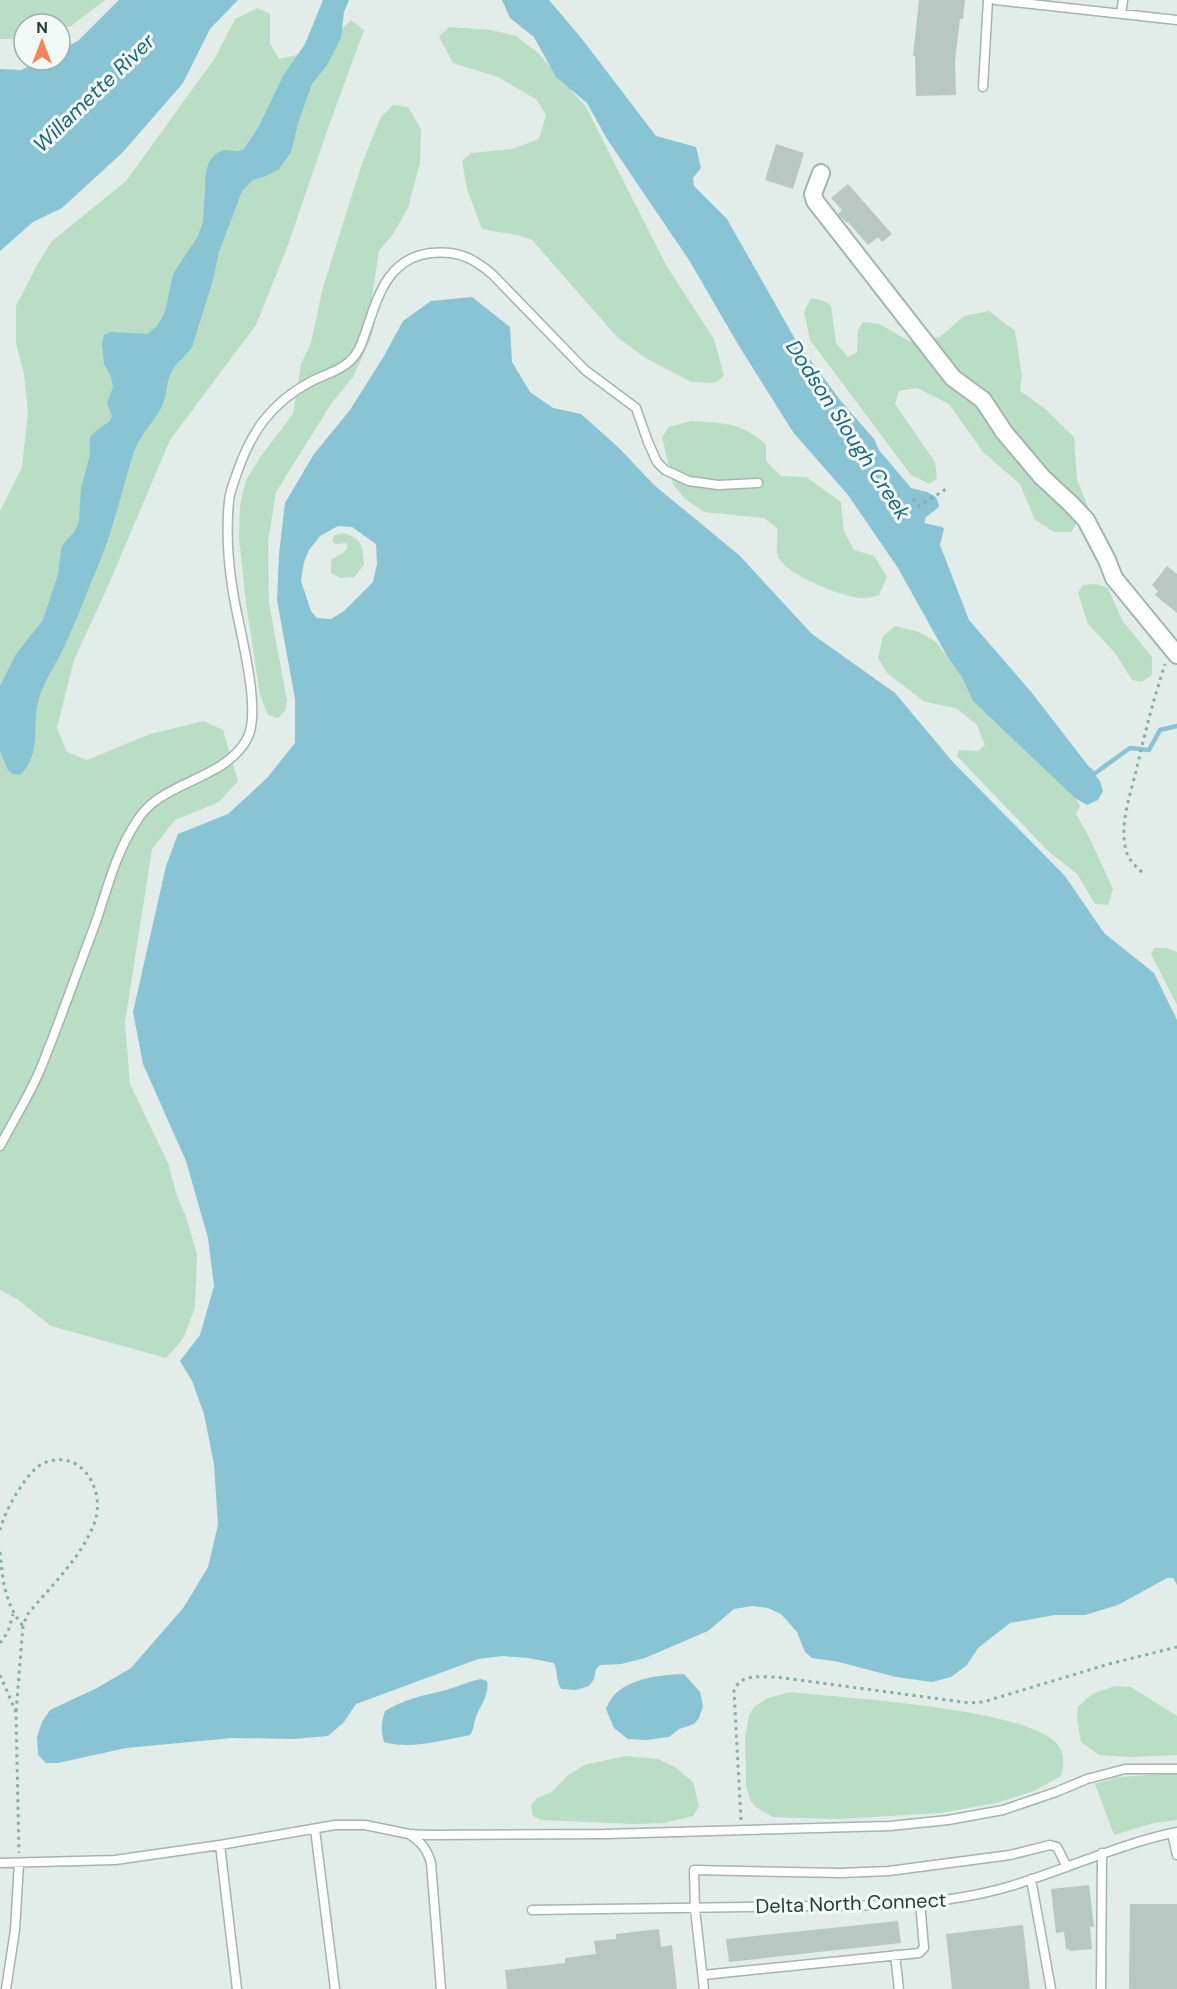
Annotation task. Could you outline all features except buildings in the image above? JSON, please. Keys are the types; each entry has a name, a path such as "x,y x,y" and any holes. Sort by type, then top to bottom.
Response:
{"street":[{"path":"821,173 813,194 815,201 953,378 983,400 1004,432 1028,461 1086,520 1114,578 1173,651"}],"lane":[{"path":"983,87 988,0"},
{"path":"995,0 1177,20"},
{"path":"1121,14 1123,0"},
{"path":"0,1146 39,1071 121,849 132,828 140,815 158,799 218,767 236,754 248,738 253,718 251,695 232,591 227,528 229,496 244,451 261,422 288,395 349,363 358,351 388,277 405,261 423,254 440,252 466,256 476,261 493,275 585,370 636,408 657,462 664,470 689,481 718,485 758,483"},
{"path":"0,1863 104,1861 220,1845 335,1825 365,1826 409,1834 606,1834 890,1826 948,1821 1003,1810 1087,1779 1125,1769 1177,1769"},
{"path":"315,1829 334,1989"},
{"path":"1175,1833 1177,1855"},
{"name":"Delta North Connect","path":"532,1910 898,1905 952,1900 1008,1887 1148,1838 1175,1833"},
{"path":"409,1834 422,1843 431,1863 441,1989"},
{"path":"220,1845 237,1989"},
{"path":"704,1989 695,1909 694,1870 841,1873 890,1871 1010,1855 1050,1845 1057,1847 1067,1867"},
{"path":"1101,1989 1102,1853"},
{"path":"6,1989 15,1930 19,1863"},
{"path":"1031,1880 1051,1989"},
{"path":"703,1975 919,1953 924,1948 920,1903"},
{"path":"896,1955 899,1989"}],"path":[{"path":"913,499 919,506 945,489"},
{"path":"1142,872 1133,863 1126,850 1124,830 1154,699 1173,651"},
{"path":"0,1530 16,1495 32,1472 44,1462 61,1459 79,1465 91,1476 97,1493 96,1521 83,1547 27,1615 22,1626 16,1712 19,1863"},
{"path":"0,1552 6,1596 13,1614 22,1626"},
{"path":"0,1643 8,1632 13,1614"},
{"path":"741,1830 734,1691 743,1680 751,1677 777,1677 970,1703 982,1702 1135,1656 1177,1647"},
{"path":"0,1675 16,1712"}],"green space":[{"path":"0,0 105,0 72,25 72,12 12,12 12,39 0,39"},
{"path":"257,8 270,14 270,43 279,59 320,50 351,20 364,30 288,245 256,325 170,440 74,660 57,728 67,752 87,760 150,734 204,721 223,730 238,781 219,802 175,820 152,849 125,1022 130,1084 168,1163 197,1254 195,1307 183,1339 166,1358 51,1326 17,1299 0,1290 0,511 22,467 28,413 24,374 16,343 16,306 51,242 126,181 215,58 235,19"},
{"path":"449,27 491,30 516,36 538,53 586,107 666,265 714,339 724,376 715,383 691,382 647,359 617,337 532,240 514,234 482,229 467,189 462,161 471,153 512,149 539,139 546,115 537,100 498,77 453,63 439,37"},
{"path":"393,105 408,107 421,129 420,163 408,208 393,234 379,251 372,296 375,321 371,338 353,377 331,404 276,492 268,542 269,603 287,701 285,711 278,718 268,715 260,695 239,538 240,506 246,480 293,414 301,364 311,343 322,291 349,204 381,117"},
{"path":"811,298 824,301 831,306 836,343 848,357 857,352 858,330 863,322 880,324 909,341 940,337 964,316 989,311 1015,331 1022,376 1020,391 1043,407 1074,437 1077,479 1088,507 1071,532 1054,532 1035,520 1020,484 983,452 949,404 917,388 899,391 895,404 935,462 937,479 929,484 911,475 810,340 804,312"},
{"path":"691,421 731,425 749,432 766,445 766,461 781,476 806,477 841,502 844,531 854,550 874,556 887,577 879,595 857,598 803,578 782,563 777,553 777,528 764,518 704,512 684,498 673,484 662,437 669,427"},
{"path":"344,533 361,544 364,565 354,577 340,578 331,573 331,560 348,547 346,543 332,542 334,535"},
{"path":"1096,584 1108,588 1122,620 1152,657 1152,675 1142,682 1132,680 1115,653 1088,624 1078,593 1083,585"},
{"path":"895,626 919,632 936,642 987,711 1030,755 1067,784 1080,806 1076,814 1113,889 1108,905 1095,904 1077,874 1048,851 957,756 959,750 978,751 985,745 977,725 956,708 925,702 888,674 878,658 883,636"},
{"path":"1154,948 1167,948 1177,952 1177,1005 1151,954"},
{"path":"1115,1686 1131,1687 1177,1716 1177,1755 1131,1757 1099,1755 1081,1742 1077,1719 1078,1707 1092,1694"},
{"path":"790,1692 933,1707 1012,1722 1041,1732 1058,1745 1063,1760 1061,1776 1034,1791 996,1803 940,1813 839,1819 773,1817 756,1807 750,1800 746,1786 745,1738 749,1715 754,1707 768,1698"},
{"path":"625,1756 658,1759 675,1767 693,1782 699,1806 693,1816 664,1823 633,1824 541,1820 533,1816 531,1805 537,1798 552,1792 567,1776 584,1765"},
{"path":"1177,1773 1177,1820 1154,1823 1114,1835 1095,1784 1118,1777"}],"water":[{"name":"Willamette River","path":"119,0 238,0 210,29 183,83 123,152 62,208 33,222 0,251 0,69 12,70 12,72 72,72 72,44 78,41"},
{"path":"323,0 349,0 344,12 341,38 327,65 312,84 291,152 279,169 253,180 242,191 219,252 213,280 192,347 172,371 163,405 137,446 105,547 70,634 39,698 32,757 20,775 13,774 8,770 0,751 0,686 16,654 43,620 58,574 61,549 75,531 79,521 81,488 90,455 90,437 110,421 112,416 107,403 113,387 104,364 102,344 104,335 110,332 147,334 157,326 165,312 173,274 198,236 203,222 206,171 210,160 223,150 243,150 258,128 283,76 305,44"},
{"path":"502,0 549,0 582,39 656,136 696,147 701,168 693,178 694,186 727,219 795,339 840,400 874,439 879,450 911,488 936,497 938,508 926,517 924,523 944,529 940,545 969,620 1032,693 1100,781 1103,791 1098,800 1087,805 1075,798 973,701 963,679 947,656 898,568 848,495 793,432 689,260 607,139 587,103 556,77 534,37 510,18"},
{"path":"472,297 510,327 512,362 530,392 553,408 581,414 619,448 654,485 739,555 812,634 895,693 952,761 1065,876 1104,933 1154,973 1177,1020 1177,1585 1173,1578 1167,1578 1118,1605 1085,1615 1055,1615 1010,1623 978,1648 967,1665 951,1677 932,1682 896,1677 839,1662 812,1658 805,1652 797,1632 781,1614 768,1608 752,1606 734,1609 708,1631 645,1658 621,1664 600,1665 589,1686 576,1690 561,1689 554,1663 503,1656 478,1659 356,1704 344,1722 328,1736 294,1739 232,1738 126,1748 58,1763 46,1763 38,1755 37,1737 42,1722 50,1710 97,1688 131,1668 184,1607 208,1567 218,1525 214,1464 204,1414 192,1381 180,1361 200,1335 214,1286 208,1238 186,1161 143,1064 133,1012 166,866 178,834 228,814 267,778 295,743 295,699 277,600 285,503 314,454 350,410 403,321 431,301","holes":["338,526 352,527 376,544 377,564 373,582 344,611 331,619 317,618 311,611 301,581 304,562 309,550 320,536"]},
{"path":"684,1674 700,1692 703,1706 694,1724 679,1729 669,1737 646,1740 628,1739 614,1728 606,1709 611,1699 619,1691 628,1685 650,1678"},
{"path":"481,1679 487,1681 488,1686 470,1735 415,1745 384,1742 382,1726 385,1711 409,1700"}],"waterway":[{"name":"Dodson Slough Creek","path":"1090,770 1094,774 1130,748 1149,750 1160,730 1177,726"}]}
